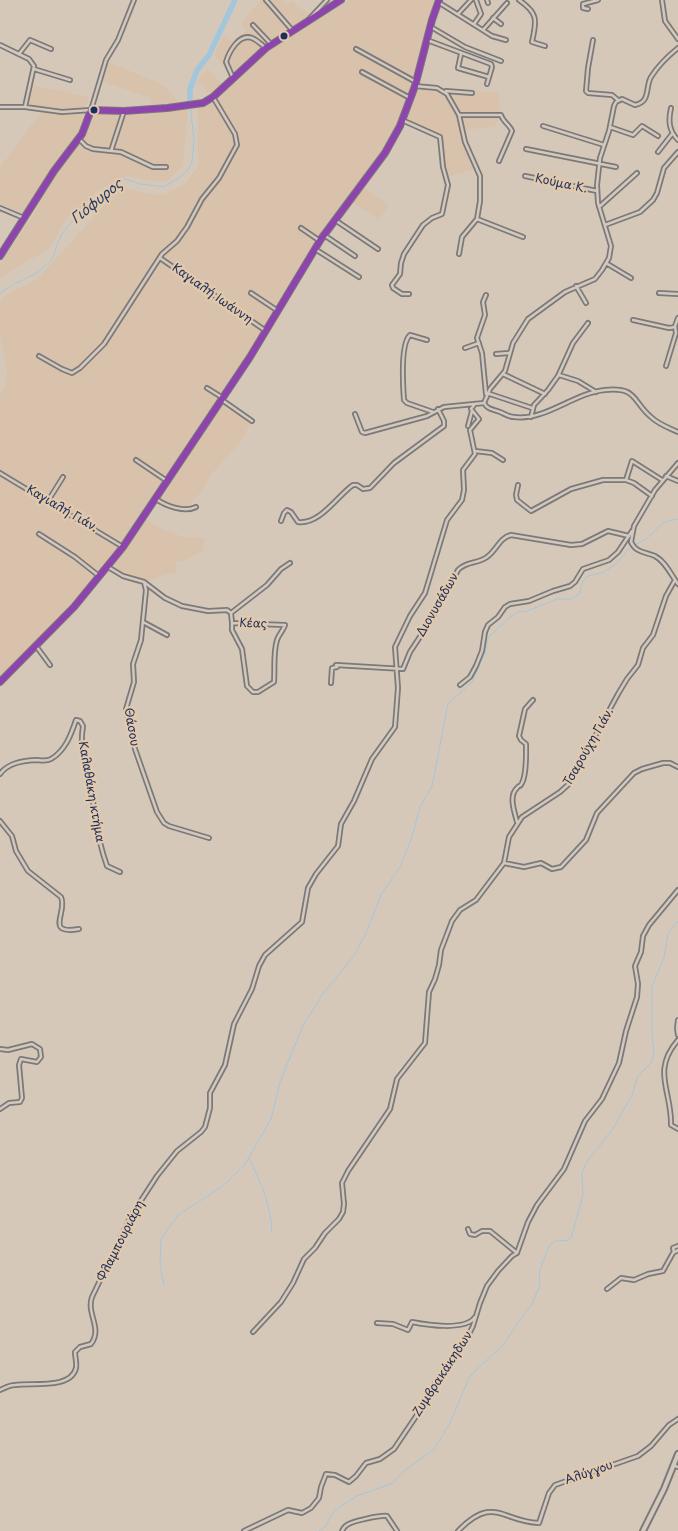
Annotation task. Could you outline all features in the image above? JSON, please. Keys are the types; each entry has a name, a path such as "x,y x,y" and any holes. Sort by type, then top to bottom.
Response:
{"street":[{"path":"0,256 58,165 79,139 87,124 106,60 118,40 134,0"},
{"path":"266,0 292,30"},
{"path":"309,19 327,0"},
{"path":"0,107 25,107 62,112 91,110 124,111 199,104 213,96 271,44 341,0"},
{"path":"458,14 471,0"},
{"path":"474,24 481,14 476,0"},
{"path":"519,0 528,7 535,17 535,30 532,42 545,46"},
{"path":"588,9 583,8 583,4 598,0"},
{"path":"662,0 665,21 678,39"},
{"path":"0,682 100,578 156,499 222,399 324,235 383,158 402,120 415,84 439,1 492,36 506,40"},
{"path":"483,30 507,3"},
{"path":"493,18 501,24"},
{"path":"254,26 271,44"},
{"path":"431,27 466,47 501,61"},
{"path":"234,78 226,62 228,55 239,41 246,37 252,38 266,48"},
{"path":"19,54 30,40 51,49"},
{"path":"427,40 492,64 487,84"},
{"path":"593,40 586,91 588,93 612,94 618,100"},
{"path":"0,45 33,62 34,69 25,107"},
{"path":"356,48 415,84 445,91 472,93"},
{"path":"618,100 624,99 635,106 642,103 646,97 650,78 668,56 678,48"},
{"path":"461,54 458,68 490,77"},
{"path":"34,69 70,80"},
{"path":"362,72 410,98"},
{"path":"445,91 459,115 465,142 480,178 477,219 461,238 459,254"},
{"path":"39,356 69,372 75,372 80,368 107,340 159,258 185,231 202,199 217,181 237,146 236,136 213,96"},
{"path":"484,403 487,394 503,374 514,340 530,317 564,292 595,279 606,263 611,248 599,207 597,191 599,165 618,100"},
{"path":"671,108 669,120 672,134 678,140"},
{"path":"110,151 124,111"},
{"path":"459,115 500,115 512,131 498,161"},
{"path":"402,120 440,137 442,167 448,185 442,214 422,225 404,254 400,274 392,285 393,288 401,293 409,294"},
{"path":"543,126 604,145"},
{"path":"610,127 634,135 642,126 658,136"},
{"path":"658,152 672,134"},
{"path":"79,139 86,146 93,149 132,156 143,164 153,167 166,167"},
{"path":"526,148 599,165 616,167"},
{"path":"604,225 640,212 653,200 658,193 664,168 678,152"},
{"path":"599,207 637,173"},
{"name":"Κούμα Κ.","path":"525,176 597,191"},
{"path":"0,208 24,218"},
{"path":"477,219 523,237"},
{"path":"335,220 378,249"},
{"path":"301,228 320,241"},
{"path":"324,235 355,256"},
{"path":"315,249 359,276"},
{"name":"Καγιαλή Ιωάννη","path":"159,258 266,331"},
{"path":"606,263 631,278"},
{"path":"576,286 586,303"},
{"path":"251,293 278,311"},
{"path":"659,293 678,294"},
{"path":"486,295 483,301 485,314 477,337 481,351 484,390 487,394 532,408"},
{"path":"666,366 678,318"},
{"path":"633,320 669,328 675,327"},
{"path":"530,417 532,408 559,374 573,342 588,323"},
{"path":"427,340 410,335 406,341 403,352 404,400 407,404 433,412"},
{"path":"465,348 479,343"},
{"path":"496,354 509,353"},
{"path":"503,374 545,394"},
{"path":"559,374 578,381 596,392"},
{"path":"207,388 252,421"},
{"path":"484,403 489,409 509,416 530,417 596,392 609,390 629,392 652,418 678,432"},
{"path":"355,414 362,432 365,433 427,416 447,406 484,403"},
{"path":"468,426 472,411 471,407 476,404"},
{"path":"280,521 287,510 291,512 298,522 305,522 316,518 354,486 357,485 363,489 370,488 394,463 444,426 444,421 438,409"},
{"path":"472,411 478,419 470,430 475,451 492,453 503,460"},
{"name":"Φλαμπουριάρη","path":"0,1390 16,1384 34,1385 67,1380 73,1374 76,1368 76,1350 90,1345 94,1340 96,1329 90,1305 93,1294 132,1216 157,1176 177,1151 201,1132 205,1126 210,1108 210,1093 225,1065 234,1024 252,990 258,966 265,955 302,922 308,888 316,874 338,846 341,824 354,801 372,758 395,727 398,707 396,645 411,613 425,593 444,525 450,515 460,505 464,495 462,470 474,456 475,451"},
{"path":"136,460 167,481"},
{"path":"626,480 632,461 662,480"},
{"path":"460,685 470,677 476,666 482,651 488,625 498,617 504,607 510,604 529,601 570,586 575,582 583,569 602,564 613,557 629,536 662,480 678,463"},
{"name":"Καγιαλή Γιάν.","path":"0,472 123,546"},
{"path":"666,476 678,481"},
{"path":"48,501 62,477"},
{"path":"518,485 517,500 532,511 573,488 603,480 626,480 634,483 652,496"},
{"path":"156,499 174,508 193,509 196,507"},
{"path":"632,531 631,542 634,547 661,560 678,584"},
{"name":"Διονυσάδων","path":"397,669 403,668 410,652 431,620 458,570 464,564 477,562 489,556 506,536 511,535 571,545 582,544 608,532 629,536"},
{"path":"39,534 71,554 100,578"},
{"path":"108,567 123,576 144,582 165,598 182,606 208,611 227,610 231,613 258,593 274,579 281,569 290,563"},
{"name":"Τσαρούχη Γιάν.","path":"253,1332 285,1297 304,1259 343,1212 342,1183 390,1109 398,1079 425,1043 429,992 439,965 440,950 452,921 460,910 476,900 504,864 509,837 524,815 560,792 570,783 579,762 618,694 638,665 642,649 654,636 657,619 675,580"},
{"name":"Θάσου","path":"144,582 146,590 141,640 133,664 133,688 126,706 135,748 157,812 164,823 209,838"},
{"name":"Κέας","path":"231,613 232,630 242,649 247,686 253,692 258,692 274,682 277,641 285,625 232,623"},
{"path":"142,622 167,635"},
{"path":"36,646 50,665"},
{"path":"331,683 332,668 337,667 336,665 397,669"},
{"path":"518,823 513,808 513,797 516,789 522,784 526,767 526,744 521,740 520,736 525,710 533,700"},
{"name":"Καλαθάκη κτήμα","path":"0,774 4,769 15,763 49,761 66,743 76,720 80,721 83,726 80,742 91,782 94,813 102,854 107,866 120,872"},
{"path":"504,864 524,867 541,863 552,869 559,868 586,840 598,812 631,776 640,770 664,763 670,763 678,767"},
{"path":"0,821 12,836 18,856 28,871 61,897 63,903 59,918 60,926 66,930 79,930"},
{"name":"Ζυμβρακάκηδων","path":"244,1531 288,1510 302,1513 311,1508 319,1498 326,1474 335,1475 349,1482 366,1463 380,1459 394,1449 425,1403 435,1383 466,1340 487,1286 498,1271 517,1253 528,1222 537,1204 564,1169 585,1120 602,1099 619,1063 637,997 638,984 635,966 643,936 649,925 678,890"},
{"path":"678,1020 678,1035"},
{"path":"678,1040 668,1052 664,1073 671,1125 678,1129"},
{"path":"0,1049 8,1050 32,1044 40,1049 41,1057 37,1062 21,1059 19,1065 22,1098 20,1102 9,1103 0,1109"},
{"path":"468,1229 470,1234 475,1235 482,1231 490,1231 517,1253"},
{"path":"607,1289 621,1278 634,1280 663,1271 678,1248"},
{"path":"377,1323 393,1324 408,1330 412,1322 439,1326 467,1324 473,1320 477,1313"},
{"name":"Αλύγγου","path":"458,1531 476,1517 491,1511 539,1523 549,1493 555,1485 638,1456 648,1449 669,1425 678,1419"},
{"path":"644,1531 678,1454"},
{"path":"673,1465 678,1468"},
{"path":"342,1531 346,1525 381,1515 387,1516 397,1531"}],"shaded area":[{"path":"260,0 284,0 288,4 292,1 298,7 319,18 350,0 435,0 412,87 435,89 446,93 448,92 447,90 499,92 500,116 495,127 461,130 464,143 476,169 448,177 444,163 443,141 440,135 400,118 386,149 359,184 389,205 379,220 347,199 312,248 271,318 218,399 251,423 239,444 213,472 202,491 193,501 191,508 172,505 154,496 140,516 162,529 184,537 205,538 203,551 183,561 176,561 177,572 148,581 116,570 107,564 59,618 0,679 0,396 5,385 7,371 0,336 0,302 4,296 37,279 121,187 154,195 166,194 184,184 198,169 198,108 208,106 218,98 215,95 212,96 197,81 208,69 226,89 236,81 214,55 224,34 233,42 246,31 241,24"},
{"path":"108,62 155,81 165,87 179,102 151,104 150,98 101,81"},
{"path":"32,85 89,97 75,141 24,213 0,204 0,167 44,108 27,106"},
{"path":"188,108 183,166 167,181 152,181 128,176 114,181 94,194 83,206 67,218 49,249 0,278 0,264 35,212 57,173 85,135 91,117 94,114"}],"waterway":[{"name":"Γιόφυρος","path":"190,105 190,89 197,70 209,55 235,0"},
{"name":"Γιόφυρος","path":"0,294 48,264 64,231 100,195 119,182 126,179 140,184 164,187 189,169 192,162 194,139 190,105"},
{"path":"635,545 647,538 664,522 678,519"},
{"path":"164,1285 160,1265 161,1239 177,1216 224,1185 245,1164 271,1119 280,1082 303,1025 325,991 354,956 367,931 381,895 400,867 412,837 420,807 432,786 448,704 472,682 485,653 488,638 518,612 527,611 557,599 571,599 579,594 583,581 588,576 604,572 617,563 631,546"},
{"path":"319,1531 325,1527 332,1514 341,1506 357,1496 393,1483 403,1472 434,1449 449,1425 470,1376 504,1344 532,1304 540,1285 539,1272 549,1246 557,1240 567,1241 571,1238 583,1195 582,1172 588,1160 615,1125 632,1095 638,1076 652,1062 654,1052 652,986 664,958 668,934 678,921"},
{"path":"249,1158 267,1204 272,1233"}],"transit line":[{"path":"0,256 54,171 82,134 91,110 124,111 203,103 213,97 266,48 341,0"},
{"path":"0,682 74,607 123,547 250,357 321,239 385,153 400,126 415,86 439,0"}]}
